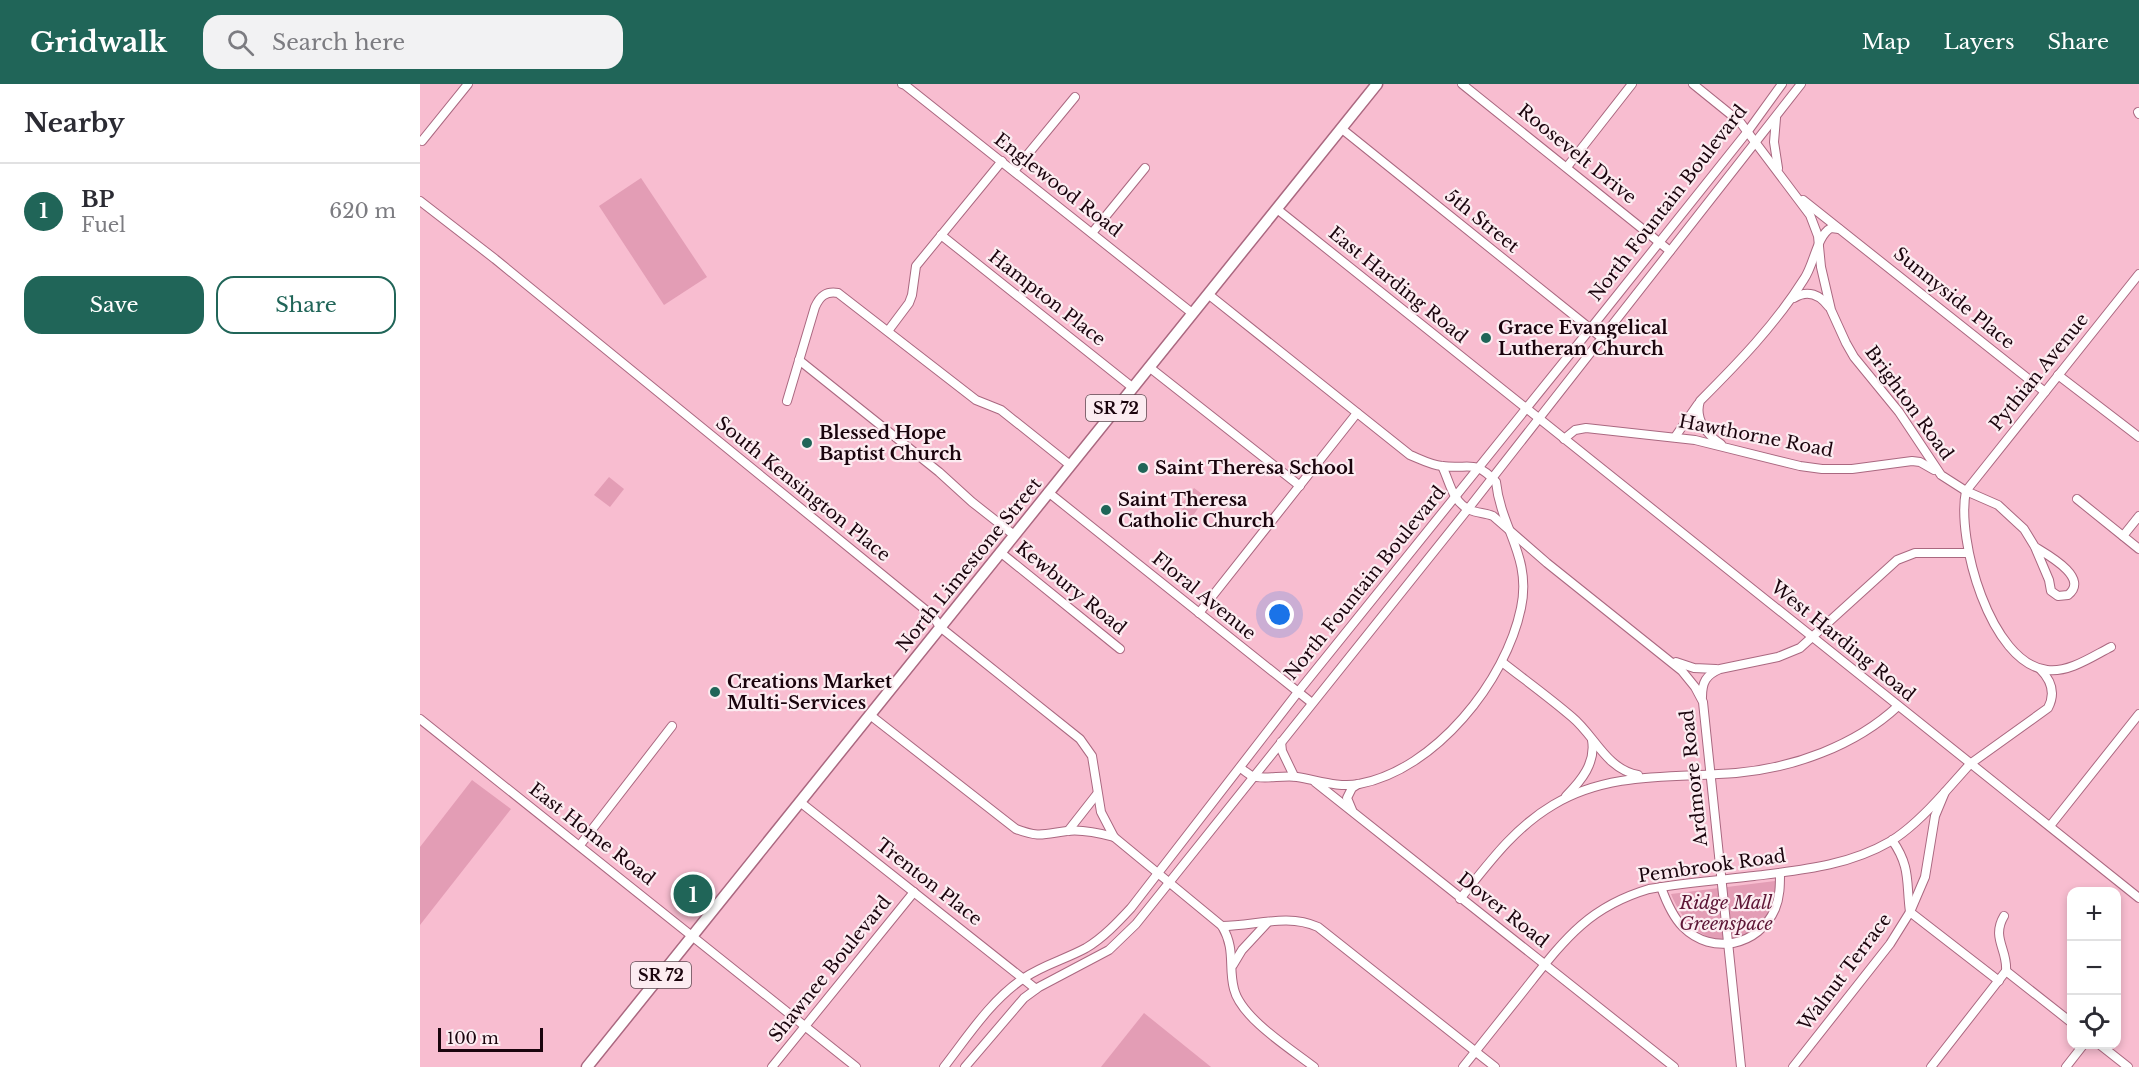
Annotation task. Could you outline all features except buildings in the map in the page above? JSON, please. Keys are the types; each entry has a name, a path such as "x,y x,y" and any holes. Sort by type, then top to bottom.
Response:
{"main road":[{"name":"North Limestone Street","path":"587,1067 1377,84"}],"street":[{"path":"422,141 468,84"},
{"name":"Englewood Road","path":"902,84 1192,313"},
{"name":"Roosevelt Drive","path":"1462,84 1670,251"},
{"path":"1567,166 1632,84"},
{"name":"Brighton Road","path":"1693,84 1740,122 1810,215 1815,225 1821,267 1831,310 1846,343 1854,357 1899,412 1941,475 1966,491 2006,510 2024,529 2035,547"},
{"name":"North Fountain Boulevard","path":"944,1067 1001,996 1023,978 1087,947 1118,922 1298,692 1748,131 1782,84"},
{"name":"North Fountain Boulevard","path":"965,1067 1013,1009 1036,989 1109,950 1136,924 1468,509 1801,84"},
{"path":"1014,171 1075,96"},
{"path":"1778,114 1774,124 1773,142 1779,171"},
{"name":"5th Street","path":"1342,129 1602,338"},
{"path":"888,331 909,303 916,266 1002,161"},
{"path":"1092,233 1145,168"},
{"name":"Sunnyside Place","path":"1793,191 2045,392"},
{"name":"South Kensington Place","path":"420,201 495,259 933,616 940,627 1080,739 1092,756 1101,812 1114,837"},
{"name":"East Harding Road","path":"1276,209 1526,410"},
{"path":"1675,437 1700,401 1759,341 1789,302 1806,276 1821,237 1827,230 1835,228 1843,231"},
{"name":"Hampton Place","path":"941,235 1132,387"},
{"name":"Pythian Avenue","path":"1966,491 2139,274"},
{"path":"788,401 814,307 818,299 830,292 838,293 976,400 1001,410 1070,465"},
{"path":"1208,294 1410,455 1442,466 1479,466 1496,482 1498,497 1517,547 1524,577 1519,615 1502,662 1480,697 1463,718 1435,745 1404,767 1352,788 1347,798 1353,812"},
{"path":"1789,302 1801,294 1814,294 1831,310"},
{"path":"799,360 1014,535"},
{"path":"1149,367 1299,486"},
{"path":"2058,375 2139,437"},
{"path":"1700,401 1698,411 1704,428 1713,439 1730,448"},
{"name":"West Harding Road","path":"1526,410 2139,898"},
{"path":"1199,613 1357,413"},
{"name":"Hawthorne Road","path":"1564,440 1575,430 1586,428 1695,440 1822,469 1852,469 1912,461 1920,462 1941,475"},
{"path":"1442,466 1455,498"},
{"path":"1966,491 1964,499 1968,553 1978,587 2000,635 2014,653 2040,668 2061,669 2111,647"},
{"name":"Floral Avenue","path":"1048,492 1312,703"},
{"name":"Ardmore Road","path":"1455,498 1468,509 1493,516 1547,563 1668,659 1689,677 1703,702 1741,1067"},
{"path":"2077,499 2139,549"},
{"path":"2123,536 2139,516"},
{"path":"2035,547 2069,571 2075,584 2074,589 2068,595 2058,596 2051,591 2049,580 2035,547"},
{"name":"Kewbury Road","path":"1000,552 1120,649"},
{"path":"1703,702 1704,681 1711,673 1792,652 1813,638 1897,560 1915,553 1968,553"},
{"path":"1668,659 1694,668 1720,669"},
{"path":"1502,662 1572,717 1616,765 1633,774 1647,777"},
{"name":"Walnut Terrace","path":"1793,1067 1890,944 1910,912 1925,878 1935,816 1945,792 1970,764 2048,708 2052,690 2048,678 2040,668"},
{"path":"1460,899 1511,837 1542,812 1561,801 1608,783 1647,777 1759,770 1821,753 1878,723 1898,706"},
{"path":"2050,826 2139,714"},
{"path":"870,715 1016,829 1032,835 1053,835 1068,831 1114,837 1222,926 1230,939 1234,990 1247,1012 1314,1067"},
{"name":"East Home Road","path":"420,719 856,1067"},
{"path":"579,845 672,726"},
{"path":"1561,801 1579,782 1591,763 1593,747 1591,737"},
{"path":"1281,742 1282,751 1294,776"},
{"path":"1240,768 1253,777 1294,776 1341,785 1359,784"},
{"name":"Dover Road","path":"1312,780 1674,1067"},
{"name":"Pembrook Road","path":"1463,1067 1570,934 1601,909 1630,894 1660,887 1780,873 1855,858 1892,840 1915,823 1945,792"},
{"path":"1068,831 1097,794"},
{"name":"Trenton Place","path":"800,802 1036,989"},
{"path":"1892,840 1900,851 1907,871 1910,912 1999,981"},
{"path":"1660,887 1676,918 1690,933 1707,941 1728,945 1754,933 1769,920 1778,902 1780,873"},
{"name":"Shawnee Boulevard","path":"772,1067 914,892"},
{"path":"1931,1067 2006,971 2006,962 1998,933 2004,916"},
{"path":"1222,926 1297,920 1318,927 1495,1067"},
{"path":"1233,966 1242,950 1268,922"},
{"path":"2006,971 2067,1019"},
{"path":"2066,1067 2080,1049"},
{"path":"2105,1049 2128,1067"}],"green space":[{"path":"641,178 707,277 664,305 599,206"},
{"path":"609,477 624,489 610,507 594,495"},
{"path":"1194,488 1206,497 1192,517 1179,507"},
{"path":"472,780 511,809 420,925 420,847"},
{"name":"Ridge Mall Greenspace","path":"1775,881 1773,904 1763,922 1740,937 1727,940 1704,935 1694,928 1685,919 1671,894"},
{"path":"1144,1013 1211,1067 1101,1067"}],"place":[{"name":"Grace Evangelical Lutheran Church","path":"1486,338"},
{"name":"Blessed Hope Baptist Church","path":"807,443"},
{"name":"Saint Theresa School","path":"1143,468"},
{"name":"Saint Theresa Catholic Church","path":"1106,510"},
{"name":"Creations Market Multi-Services","path":"715,692"},
{"name":"BP","path":"693,894"}]}
